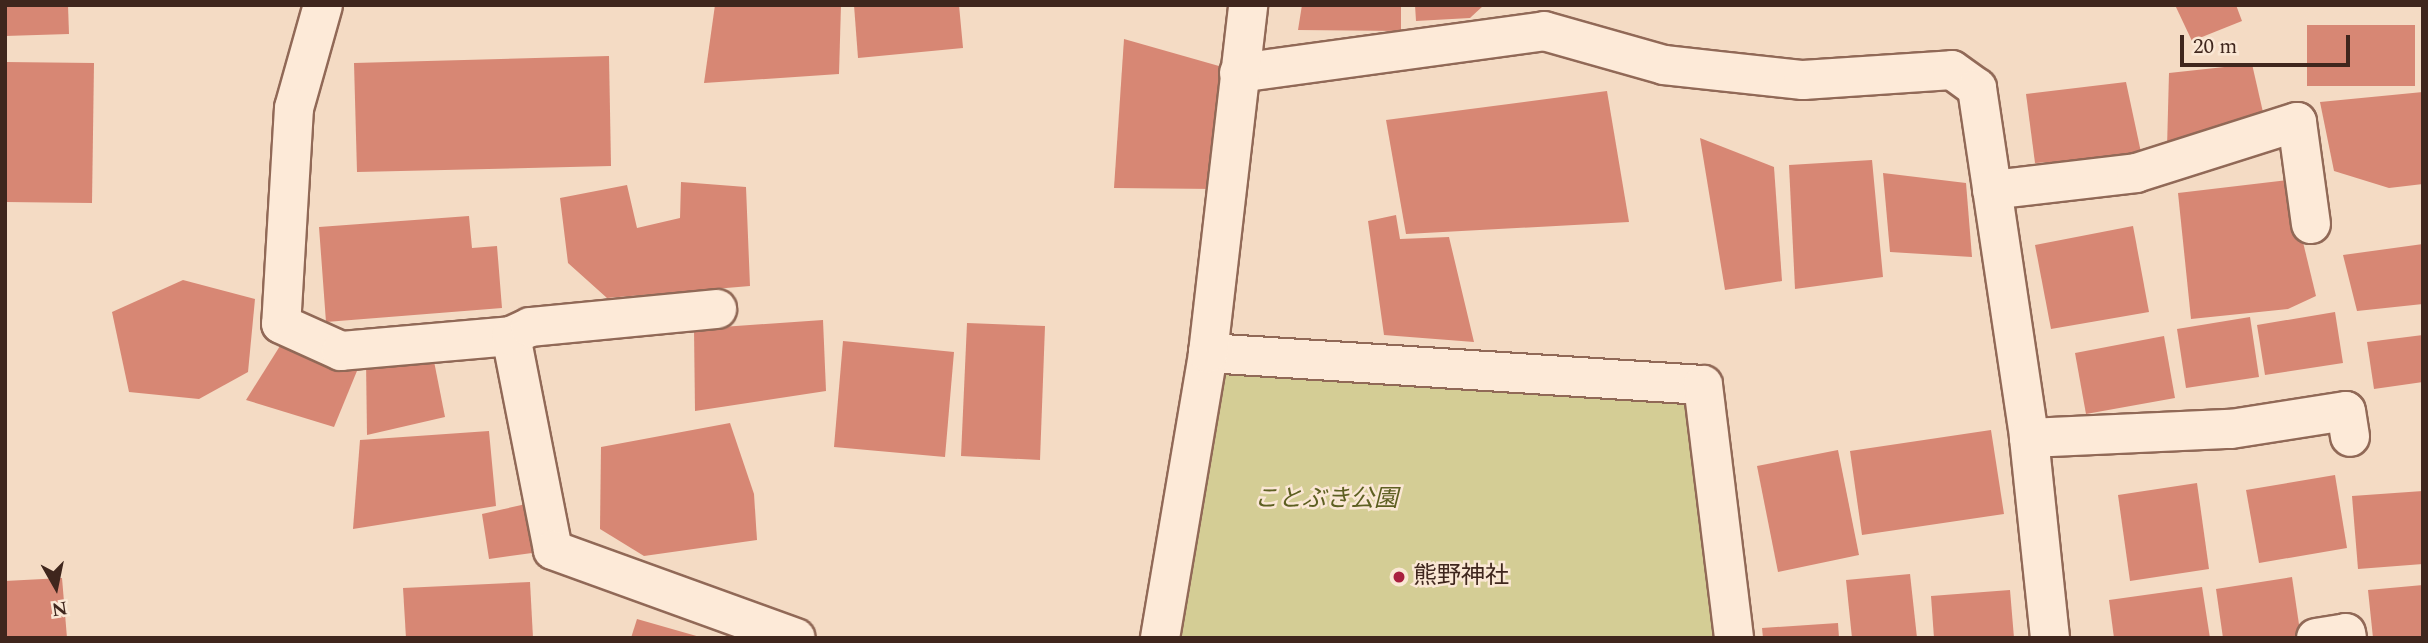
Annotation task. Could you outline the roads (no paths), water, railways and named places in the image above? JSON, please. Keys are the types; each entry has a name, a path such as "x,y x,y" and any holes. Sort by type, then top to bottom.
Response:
{"street":[{"path":"323,5 294,108 281,324 341,351 510,336 530,327 717,309"},
{"path":"1160,638 1208,353 1248,5"},
{"path":"1239,73 1544,32 1664,65 1803,80 1952,70 1977,88 2029,438 2050,638"},
{"path":"1992,190 2136,173 2297,122 2311,224"},
{"path":"510,336 553,550 796,638"},
{"path":"1208,353 1703,385 1734,638"},
{"path":"2029,438 2231,429 2346,411 2350,437"},
{"path":"2316,638 2346,633 2347,638"}],"place":[{"name":"熊野神社","path":"1399,577"}],"park label":[{"name":"ことぶき公園","path":"1326,500"}]}
